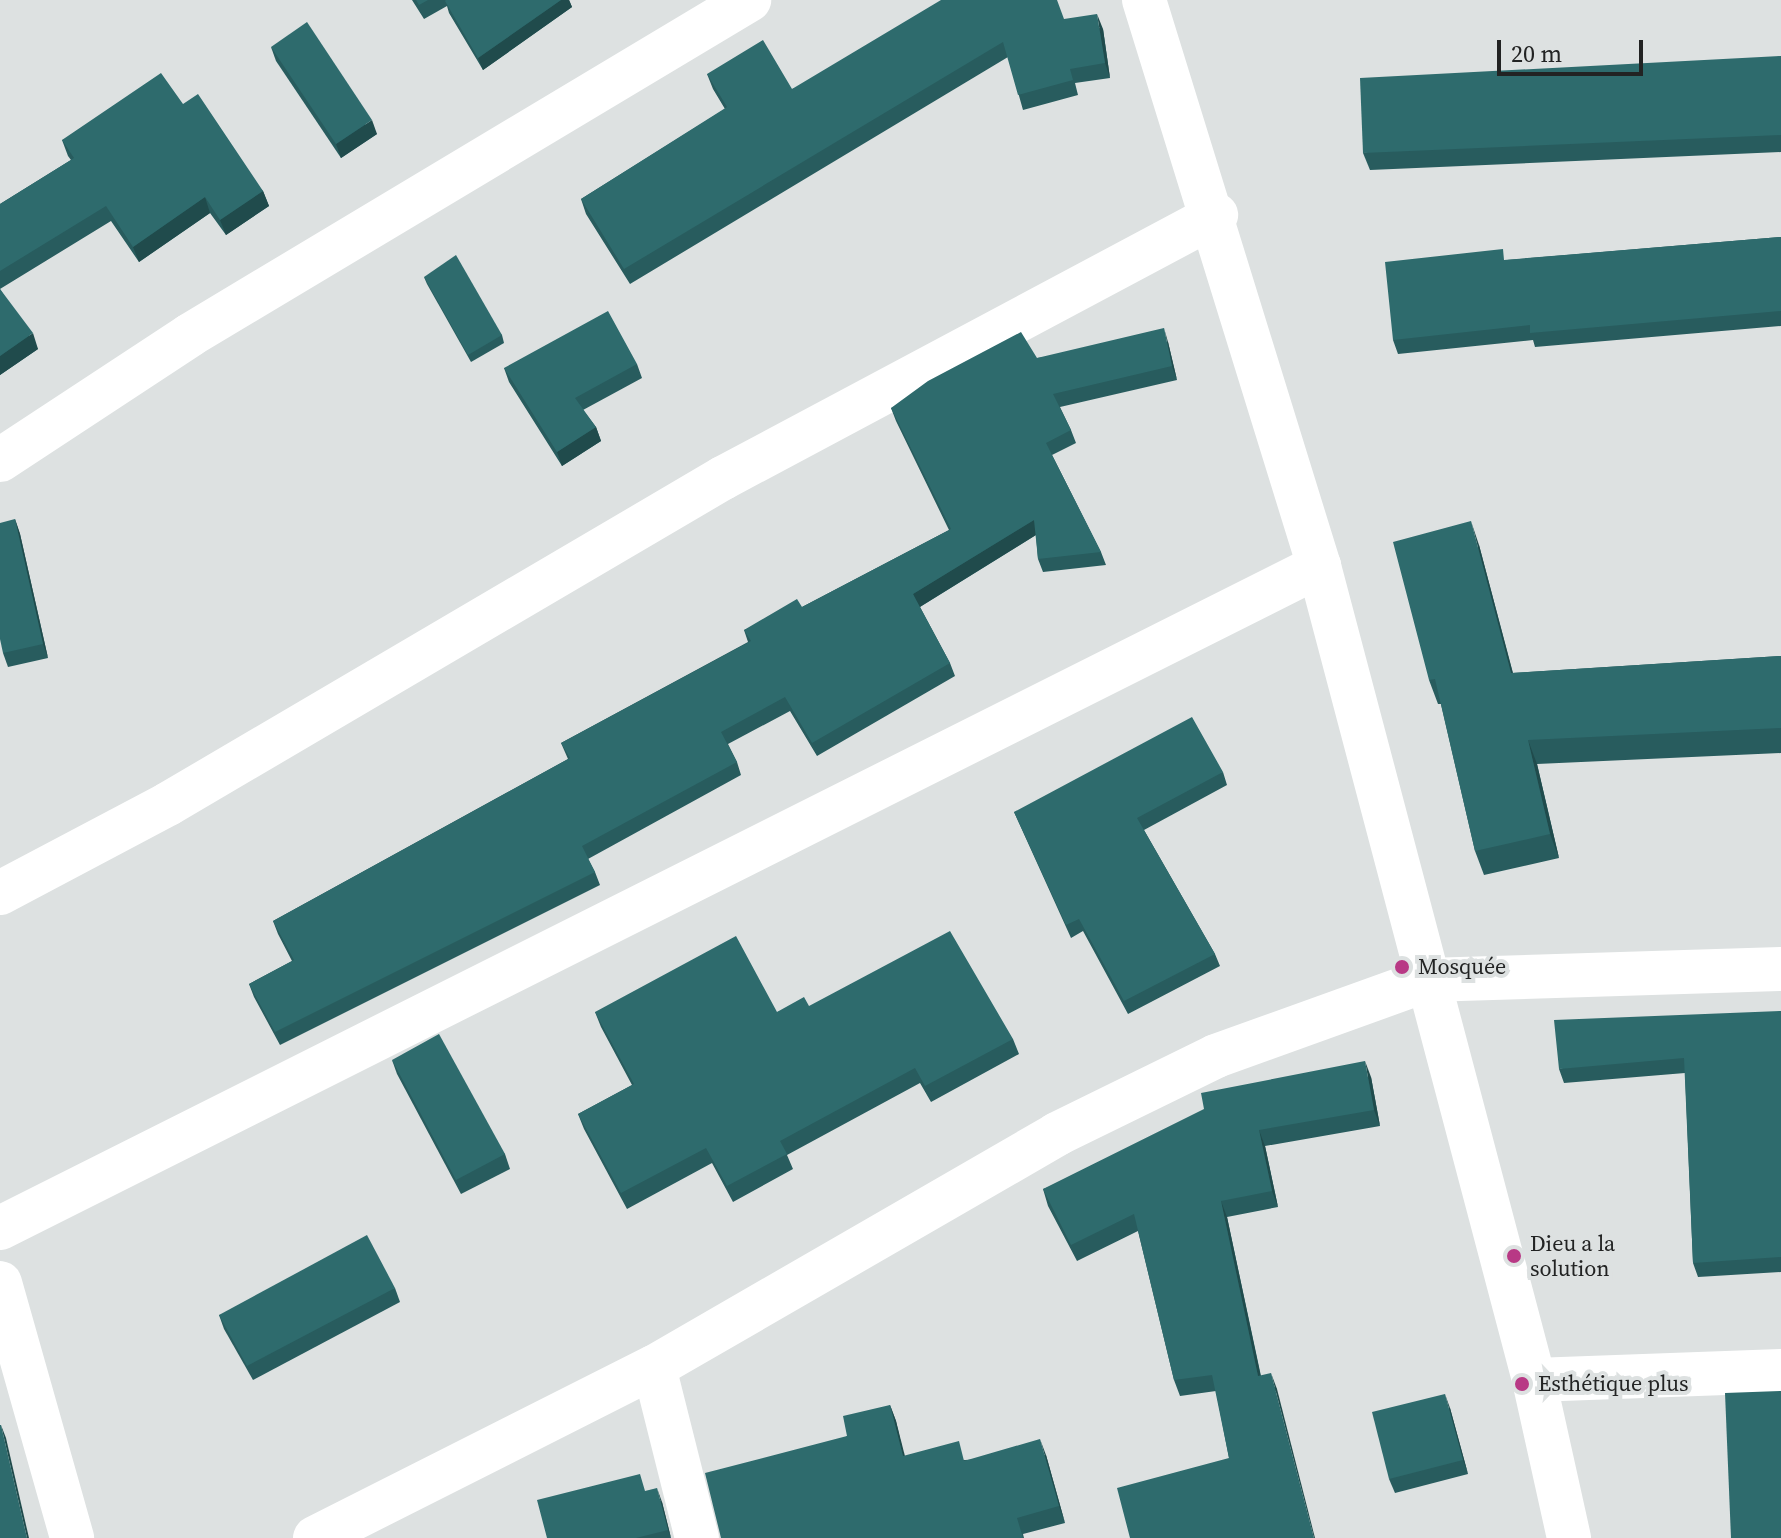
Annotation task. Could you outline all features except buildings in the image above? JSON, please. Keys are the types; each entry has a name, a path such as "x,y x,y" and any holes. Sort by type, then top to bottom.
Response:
{"street":[{"path":"0,460 190,335 749,0"},
{"path":"1144,0 1216,215 1319,566 1534,1380 1569,1538"},
{"path":"0,893 168,804 723,478 1216,215"},
{"path":"0,1228 1319,566"},
{"path":"315,1538 654,1367 1057,1134 1216,1056 1427,980 1781,969"},
{"path":"0,1283 72,1538"},
{"path":"654,1367 697,1538"},
{"path":"1534,1380 1781,1371"}],"place":[{"name":"Mosquée","path":"1402,967"},
{"name":"Dieu a la solution","path":"1514,1256"},
{"name":"Esthétique plus","path":"1522,1384"}]}
